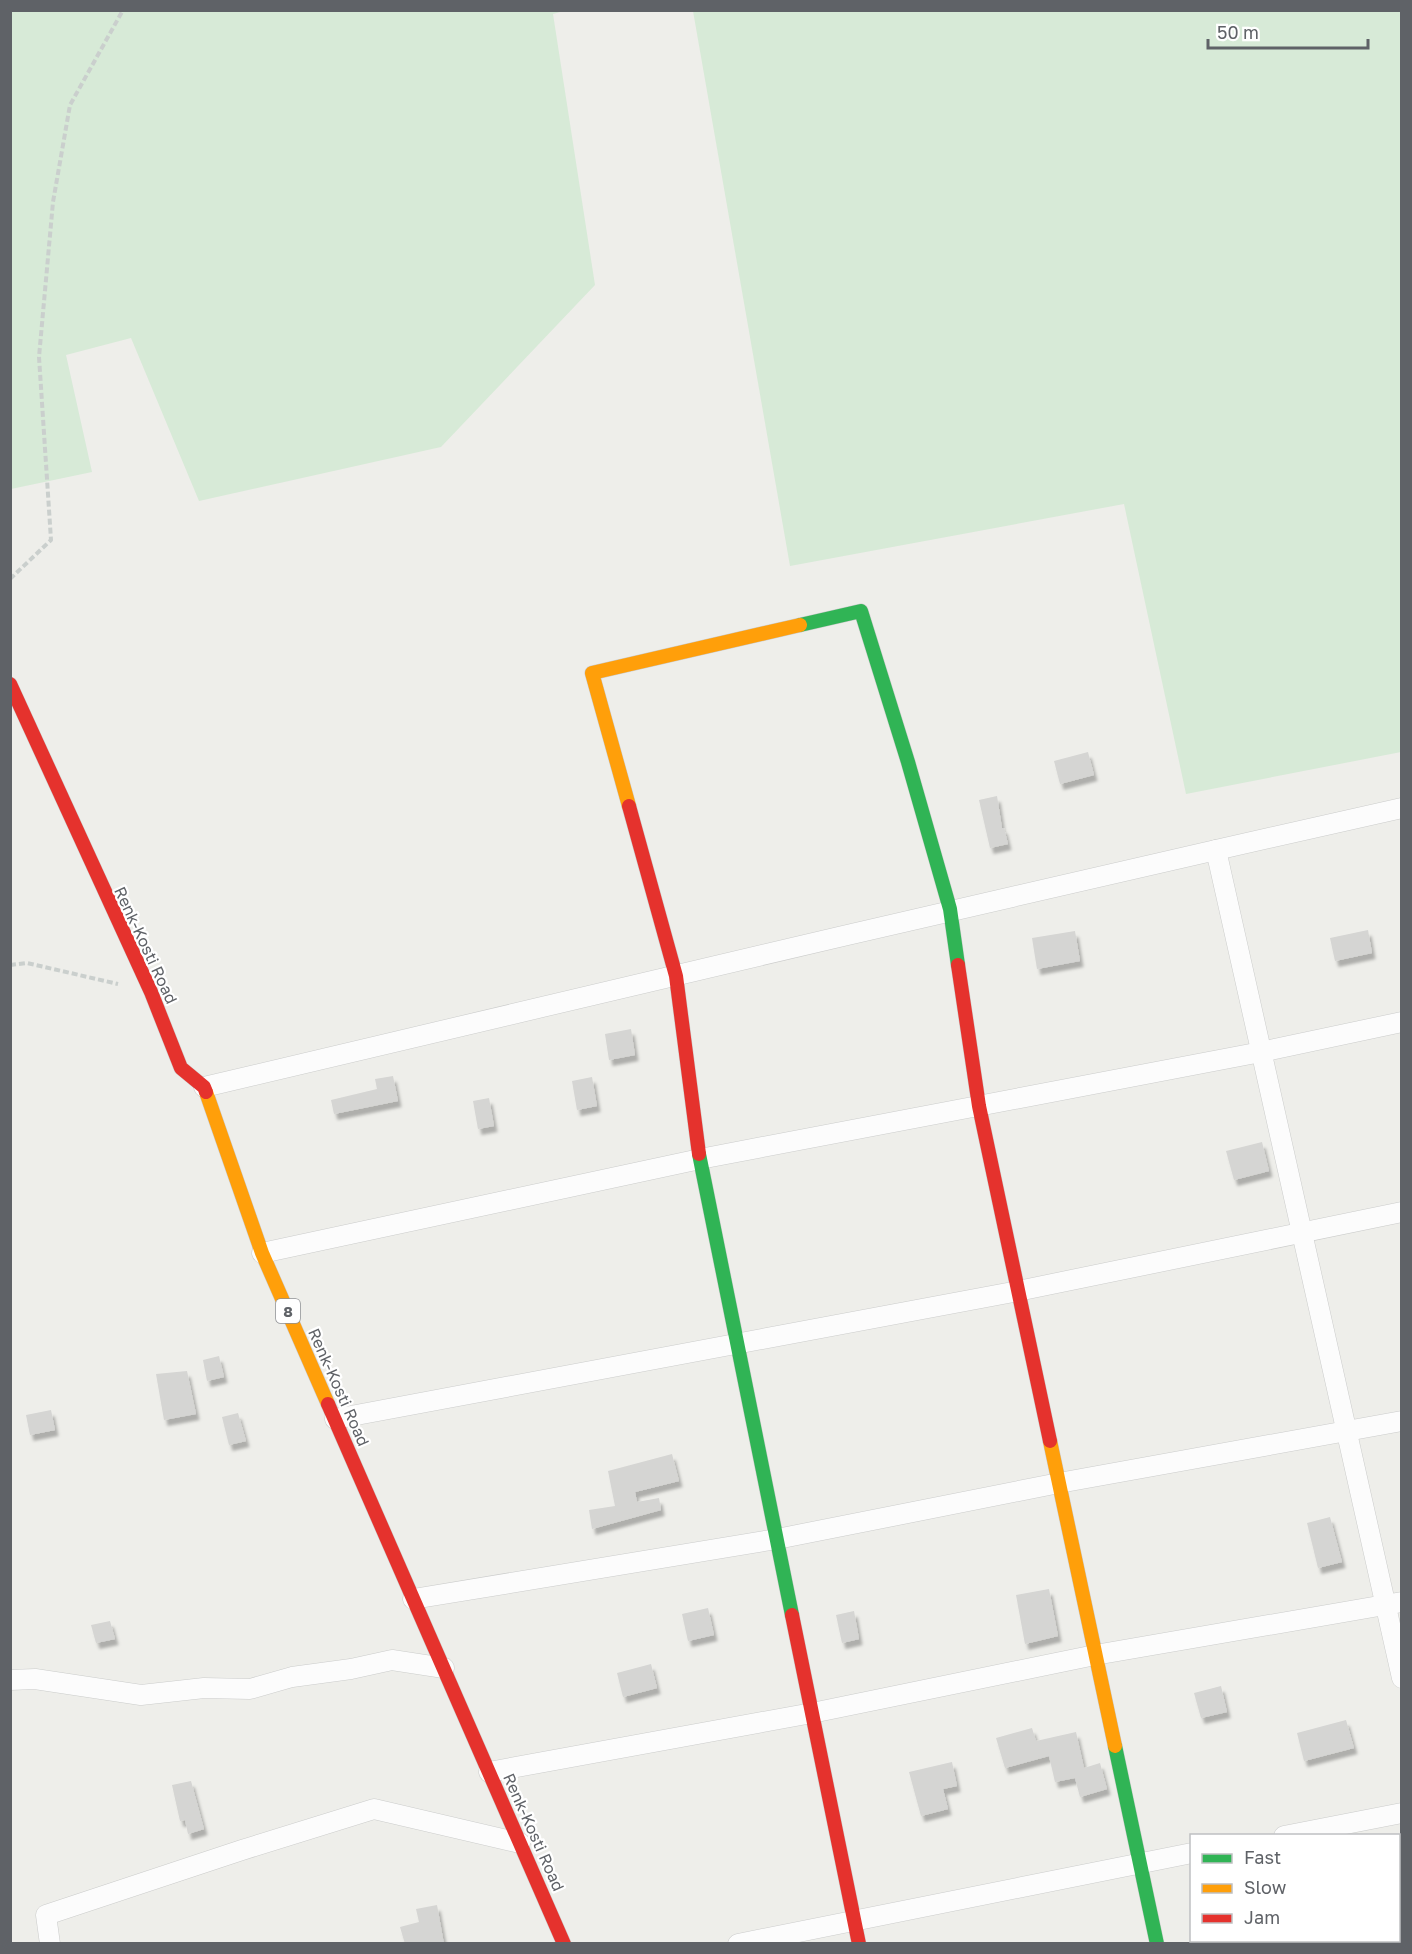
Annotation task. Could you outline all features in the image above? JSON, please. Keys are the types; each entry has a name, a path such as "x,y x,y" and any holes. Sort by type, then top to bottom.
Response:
{"street":[{"path":"859,1944 700,1159 676,976 592,673 861,611 908,762 950,909 979,1106 1157,1944"},
{"name":"Renk-Kosti Road","path":"10,684 151,992 181,1068 204,1087 262,1253 564,1944"},
{"path":"204,1087 950,909 1401,808"},
{"path":"1216,850 1347,1432 1393,1604 1401,1678"},
{"path":"262,1253 700,1159 1261,1052 1401,1022"},
{"path":"335,1419 1018,1291 1401,1212"},
{"path":"413,1599 777,1539 1059,1483 1401,1421"},
{"path":"489,1772 812,1713 1095,1655 1393,1604"},
{"path":"10,1680 34,1679 141,1695 204,1688 250,1689 291,1677 351,1669 392,1660 444,1668"},
{"path":"50,1944 46,1915 374,1809 520,1843"},
{"path":"1294,1834 1401,1813"},
{"path":"738,1944 1190,1853"}],"path":[{"path":"10,579 51,540 39,357 53,202 70,105 123,10"},
{"path":"10,965 27,963 151,992"}],"green space":[{"path":"10,11 564,11 553,14 595,285 441,447 199,501 131,338 66,355 92,472 11,489"},
{"path":"693,11 1401,11 1401,752 1186,794 1124,504 790,566"}],"building":[{"path":"1088,752 1094,775 1060,784 1054,761"},
{"path":"997,796 1002,828 1004,828 1008,844 990,848 979,800"},
{"path":"1368,930 1372,953 1335,961 1330,938"},
{"path":"1075,931 1080,961 1037,969 1032,938"},
{"path":"631,1029 635,1055 609,1060 605,1034"},
{"path":"393,1076 398,1101 334,1114 331,1100 377,1089 375,1079"},
{"path":"592,1077 597,1106 577,1110 572,1081"},
{"path":"489,1098 494,1126 478,1129 473,1101"},
{"path":"1262,1142 1269,1171 1234,1180 1226,1151"},
{"path":"219,1356 224,1377 207,1381 203,1360"},
{"path":"187,1371 196,1414 164,1420 156,1374"},
{"path":"51,1410 55,1430 30,1435 26,1415"},
{"path":"238,1413 246,1441 229,1445 222,1417"},
{"path":"672,1454 679,1481 635,1492 637,1502 659,1498 661,1510 592,1529 589,1510 615,1506 608,1471"},
{"path":"1330,1517 1342,1562 1318,1568 1307,1523"},
{"path":"1049,1589 1058,1636 1025,1644 1016,1595"},
{"path":"708,1608 714,1635 688,1641 682,1614"},
{"path":"854,1611 859,1639 842,1643 836,1615"},
{"path":"110,1621 115,1639 96,1643 91,1625"},
{"path":"651,1664 657,1688 623,1697 617,1673"},
{"path":"1221,1686 1227,1712 1201,1718 1194,1693"},
{"path":"1346,1720 1354,1748 1304,1761 1297,1733"},
{"path":"1032,1728 1036,1741 1076,1732 1084,1768 1100,1763 1107,1789 1080,1797 1075,1778 1055,1782 1049,1756 1005,1768 996,1738"},
{"path":"952,1762 957,1786 943,1789 948,1809 921,1816 909,1772"},
{"path":"191,1781 204,1829 188,1834 185,1820 180,1821 172,1785"},
{"path":"437,1905 444,1944 405,1944 400,1927 419,1922 416,1909"}],"traffic: fast":[{"path":"800,625 861,611 908,762 950,909 958,965"},
{"path":"699,1154 792,1615"},
{"path":"1115,1746 1157,1944"}],"traffic: slow":[{"path":"629,806 592,673 800,625"},
{"path":"206,1092 262,1253 328,1404"},
{"path":"1050,1441 1115,1746"}],"traffic: jam":[{"path":"10,684 151,992 181,1068 204,1087 206,1092"},
{"path":"629,806 676,976 699,1154"},
{"path":"958,965 979,1106 1050,1441"},
{"path":"328,1404 564,1944"},
{"path":"792,1615 859,1944"}]}
